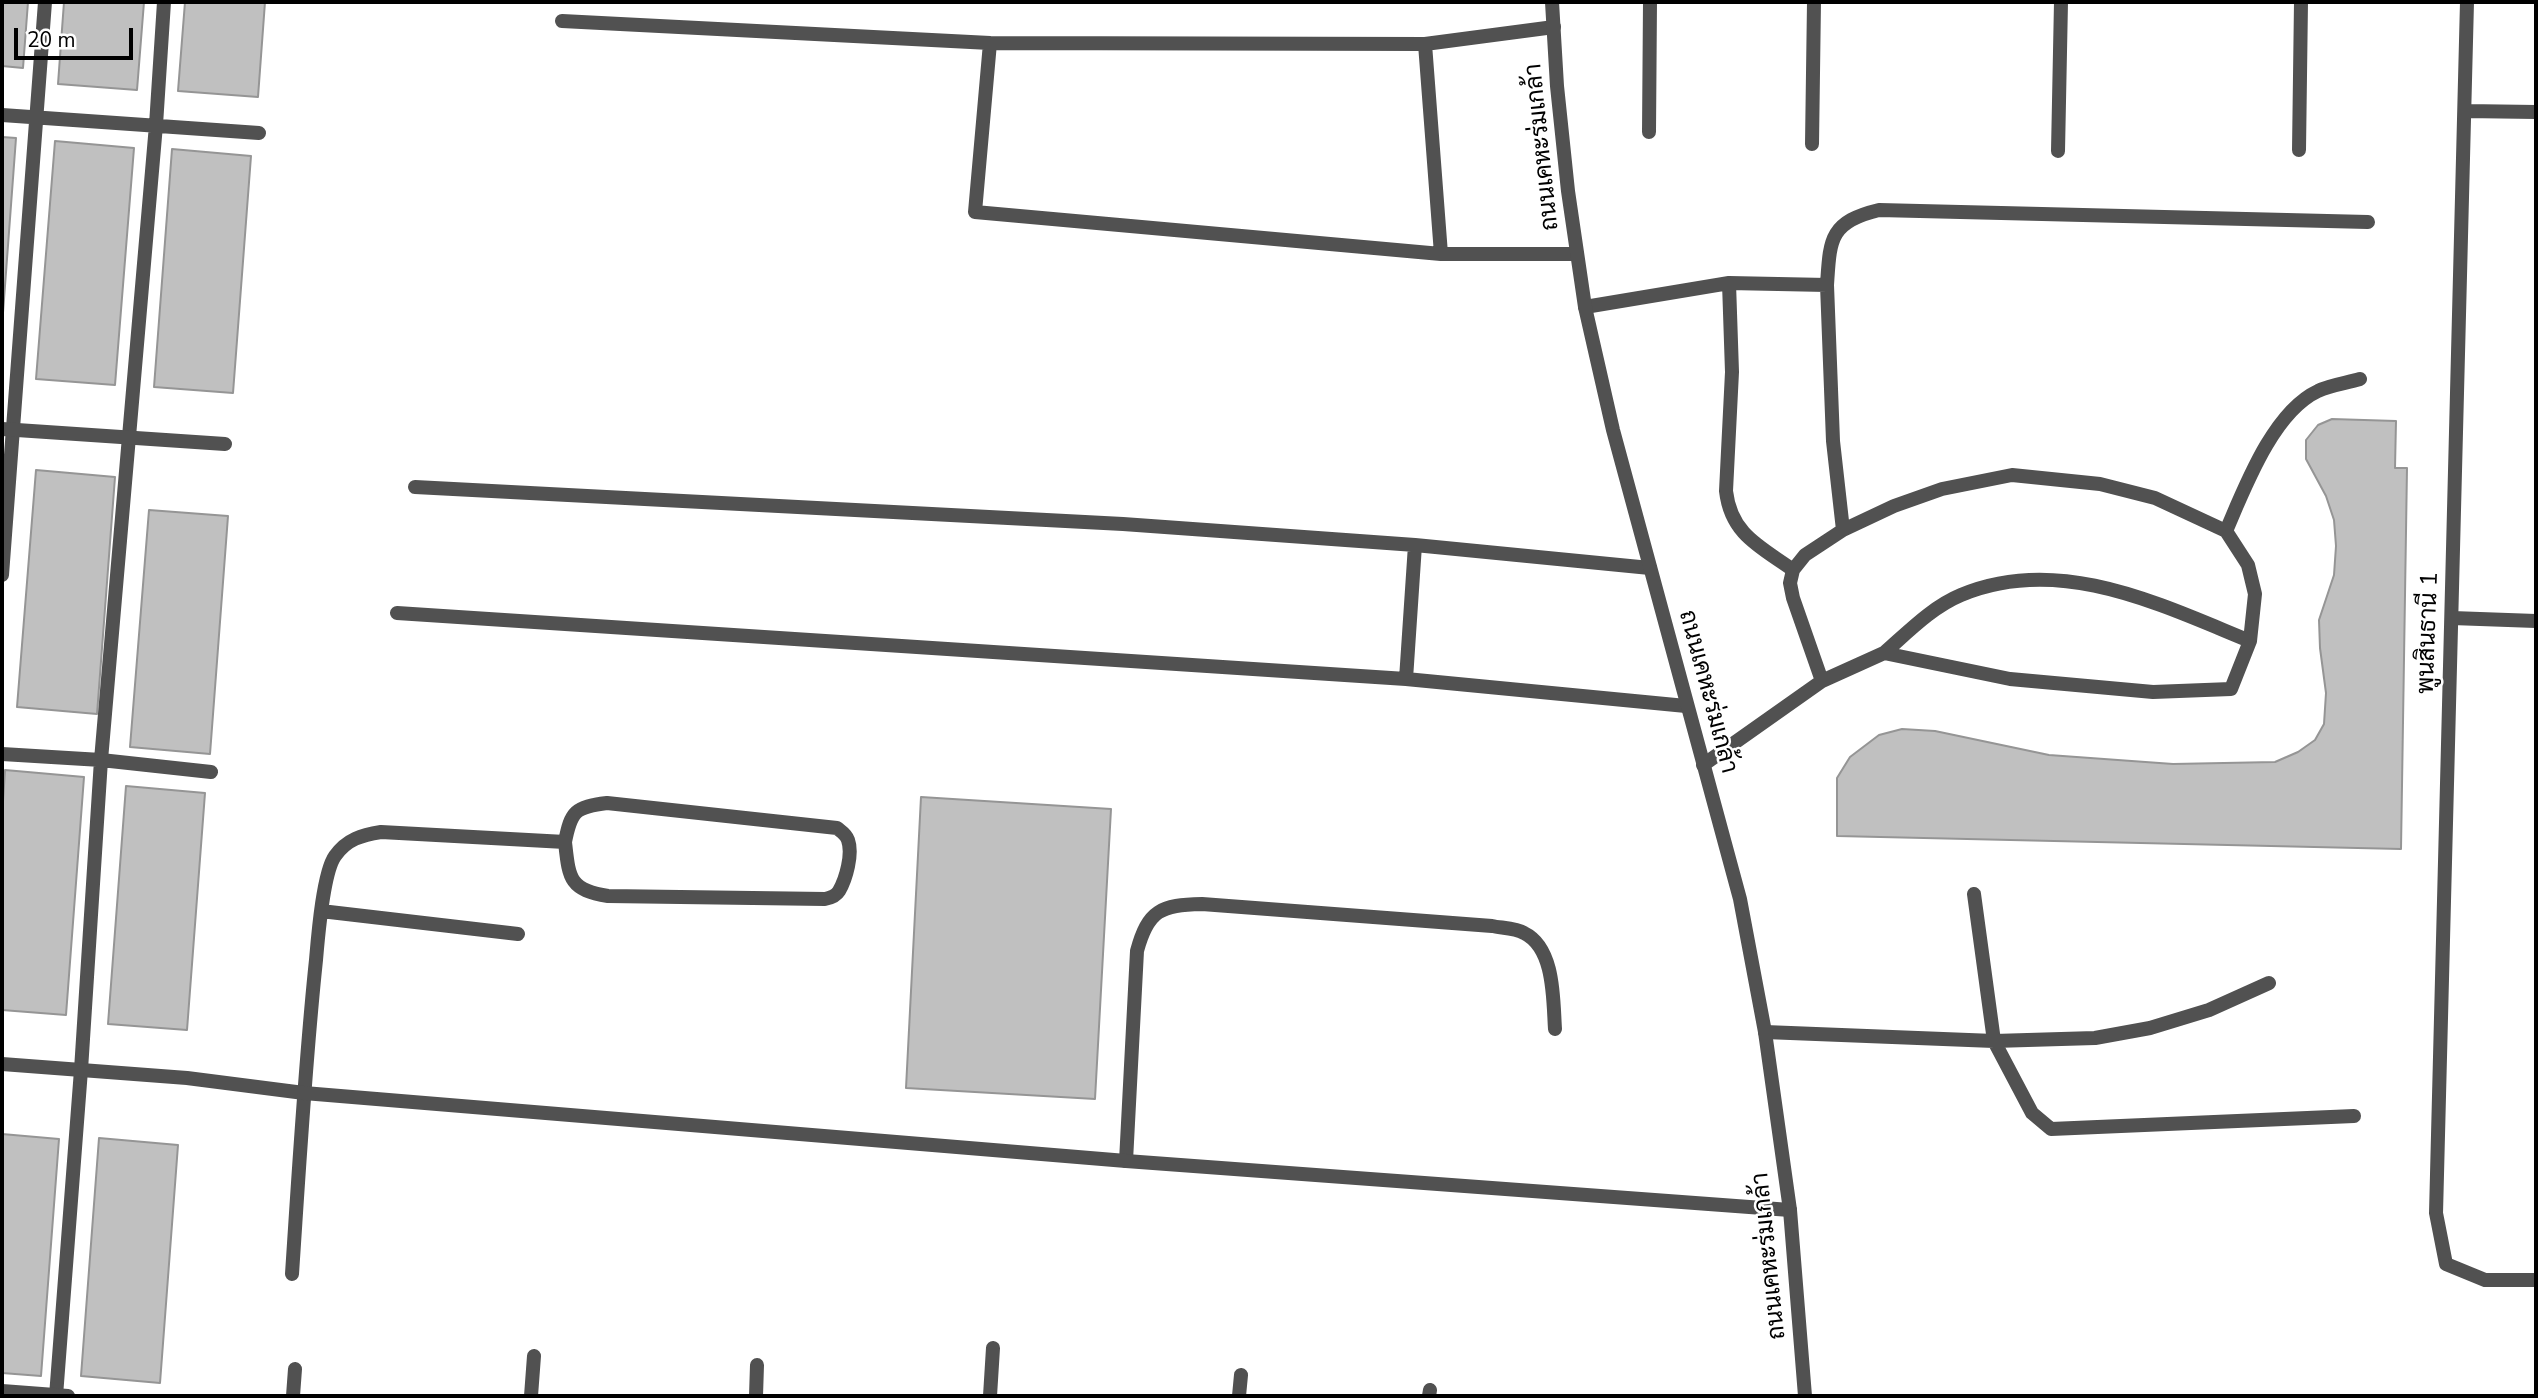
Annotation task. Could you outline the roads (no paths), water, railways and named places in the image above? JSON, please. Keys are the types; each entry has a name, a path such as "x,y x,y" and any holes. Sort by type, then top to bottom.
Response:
{"street":[{"path":"2,575 6,430 44,2"},
{"path":"2,1391 60,1396 101,760 156,125 163,2"},
{"name":"ถนนเคหะร่มเกล้า","path":"1552,2 1567,178 1585,307 1613,430 1740,899 1765,1032 1790,1210 1805,1396"},
{"path":"1649,132 1650,2"},
{"path":"1812,144 1814,2"},
{"path":"2058,151 2061,2"},
{"path":"2300,150 2301,2"},
{"name":"พูนสินธานี 1","path":"2467,2 2436,1213 2446,1264 2485,1280 2536,1280"},
{"path":"562,22 990,43 1425,44 1554,27"},
{"path":"990,43 975,212 1441,254 1577,254"},
{"path":"1425,44 1441,254"},
{"path":"2465,111 2536,112"},
{"path":"2,115 259,133"},
{"path":"1843,530 1833,441 1826,285 1830,246 1838,231 1856,216 1879,210 2368,222"},
{"path":"1585,307 1729,283 1826,285"},
{"path":"1729,283 1732,372 1726,491 1728,510 1736,525 1750,539 1793,570"},
{"path":"2226,531 2256,463 2292,409 2318,391 2360,379"},
{"path":"6,430 225,444"},
{"path":"1822,681 1793,598 1790,583 1793,570 1805,555 1843,530 1894,506 1942,489 2012,475 2101,484 2155,498 2226,531 2248,565 2255,594 2250,641 2231,689 2166,692 2010,679 1884,653"},
{"path":"415,487 1123,524 1415,545 1650,568"},
{"path":"1406,679 1415,545"},
{"path":"1703,765 1822,681 1884,653 1930,613 1960,595 2011,579 2056,580 2106,587 2166,607 2250,641"},
{"path":"397,613 1406,679 1686,706"},
{"path":"2452,618 2536,621"},
{"path":"2,754 101,760 211,772"},
{"path":"607,803 837,828 845,834 849,842 850,856 839,891 825,900 608,896 587,893 574,884 568,872 565,842 569,819 579,809 607,803"},
{"path":"292,1274 304,1093 321,911 334,858 345,845 360,835 381,832 565,842"},
{"path":"1974,894 1994,1041 2032,1113 2051,1129 2354,1116"},
{"path":"1126,1161 1137,951 1145,925 1172,905 1202,904 1492,926 1525,933 1542,950 1552,980 1555,1029"},
{"path":"321,911 519,934"},
{"path":"1765,1032 1994,1041 2095,1038 2150,1028 2209,1010 2269,983"},
{"path":"2,1064 187,1078 304,1093 1126,1161 1790,1210"},
{"path":"990,1396 993,1348"},
{"path":"531,1396 534,1356"},
{"path":"755,1396 757,1365"},
{"path":"293,1396 295,1369"},
{"path":"1239,1396 1241,1375"}]}
